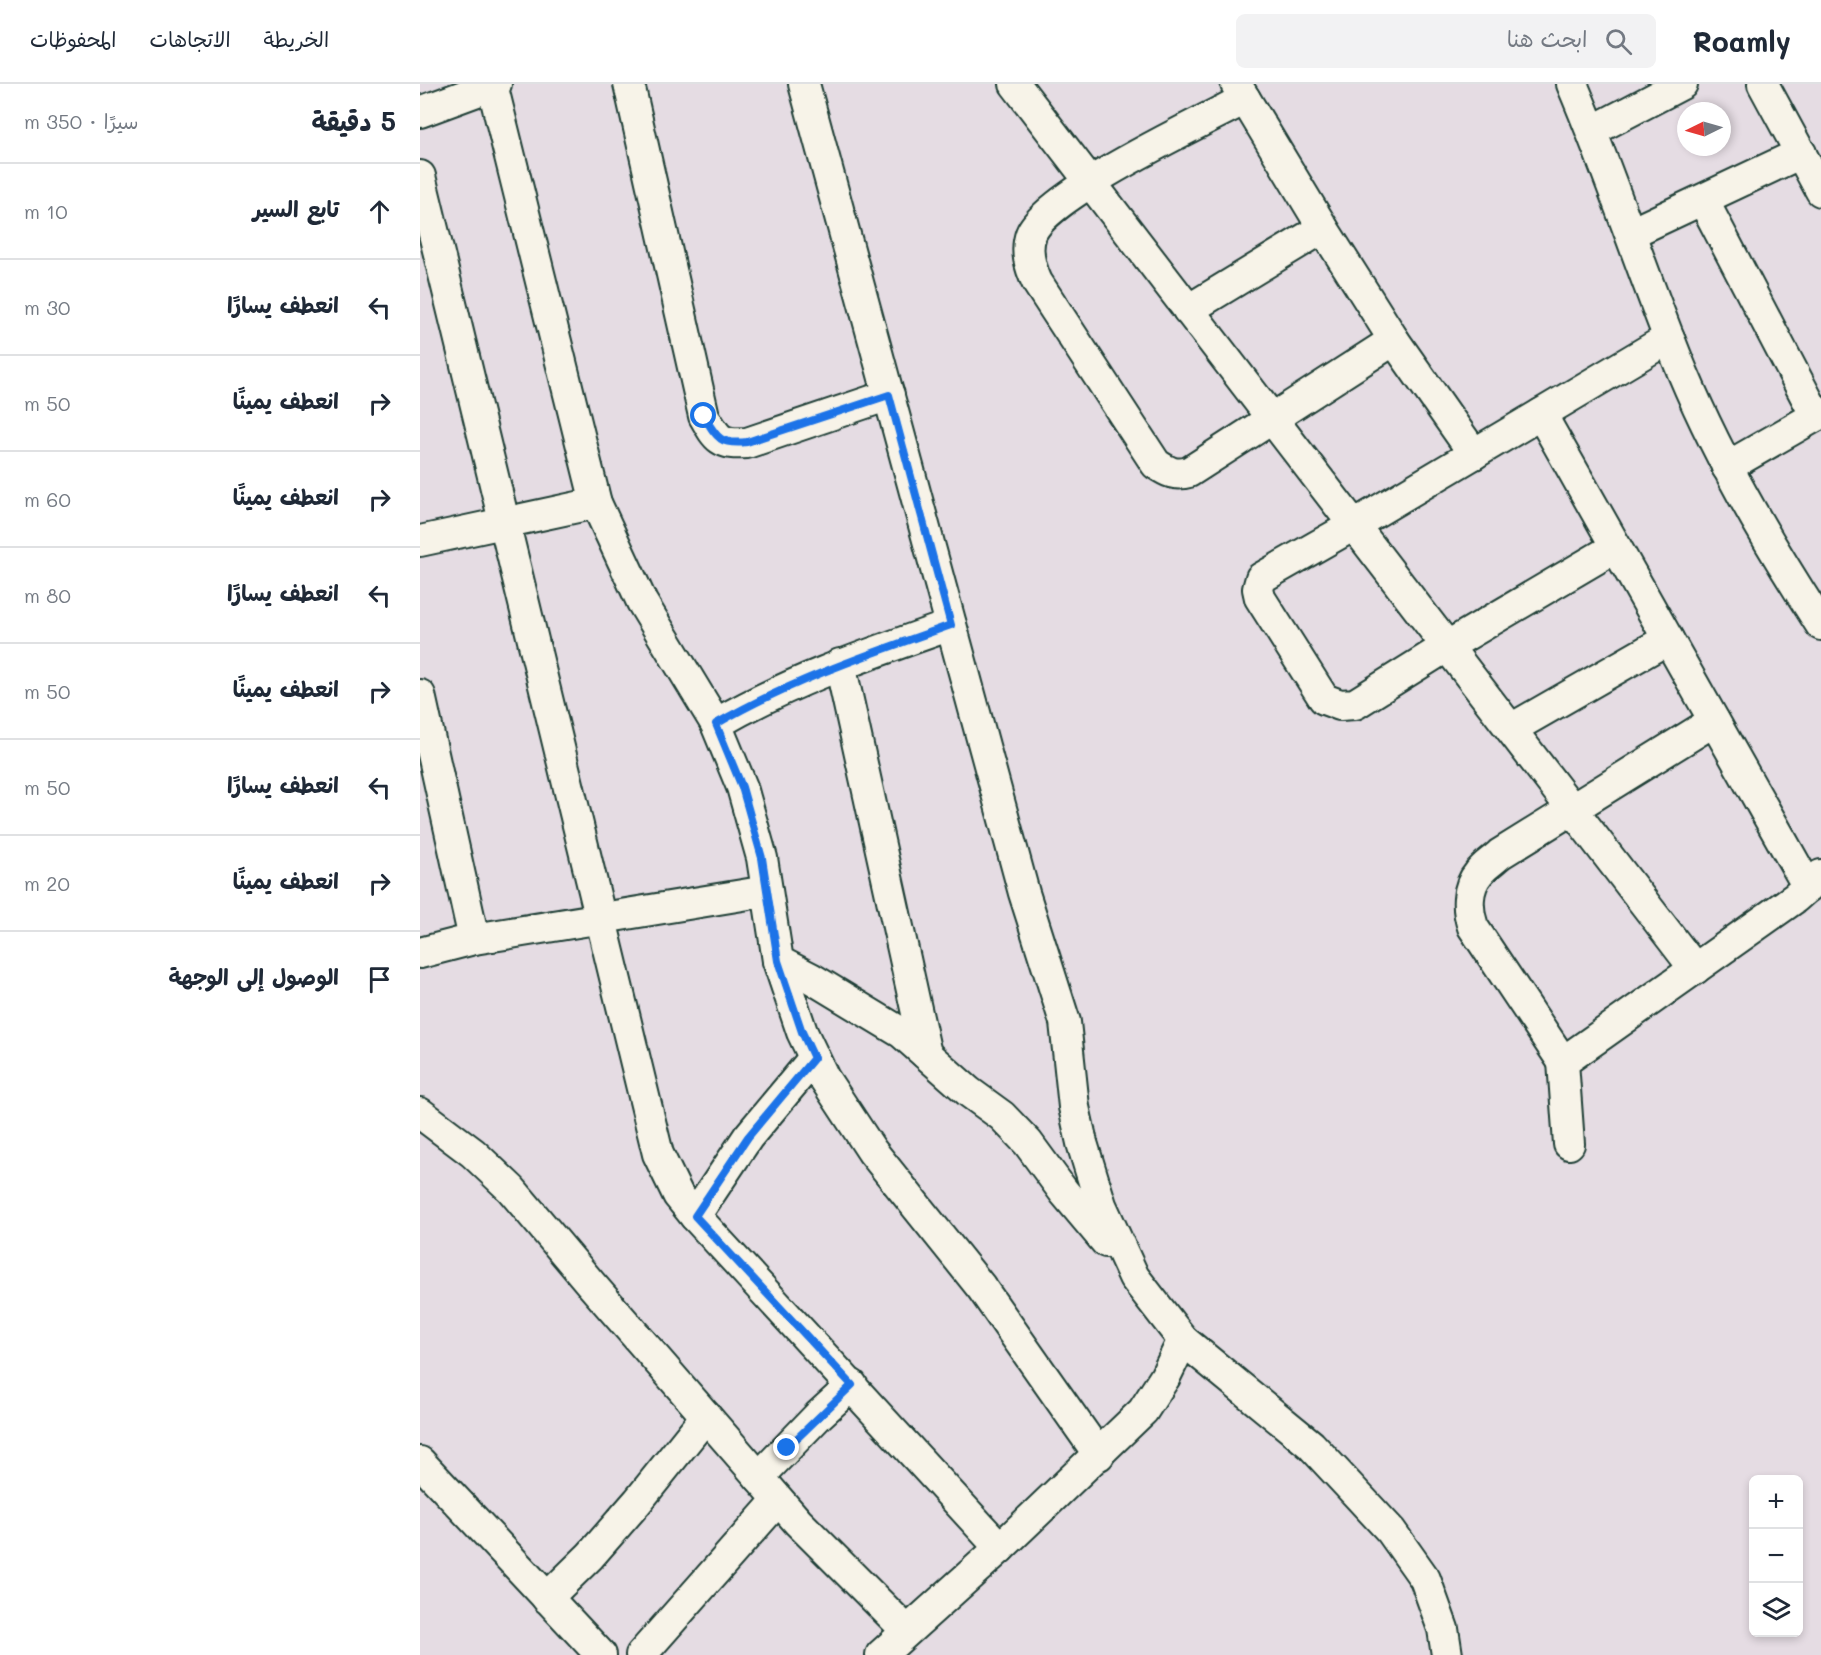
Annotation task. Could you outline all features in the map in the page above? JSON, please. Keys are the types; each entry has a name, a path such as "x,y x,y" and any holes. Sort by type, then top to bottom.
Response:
{"street":[{"path":"420,112 494,84 596,503 642,602 716,724 742,787 762,858 778,961 802,1032 824,1078 872,1151 981,1287 1099,1455"},
{"path":"629,84 704,416 716,437 731,444 747,442 889,395"},
{"path":"804,84 1024,892 1065,1022 1074,1107 1082,1143 1101,1205 1134,1277"},
{"path":"1015,84 1695,969"},
{"path":"1572,84 1592,130 1669,338 1715,444 1783,566 1819,618"},
{"path":"1592,130 1682,84"},
{"path":"1763,84 1821,190"},
{"path":"1394,340 1190,472 1179,475 1168,473 1156,465 1037,282 1029,266 1028,252 1031,234 1040,220 1089,182 1241,91 1323,228 1394,340 1474,454"},
{"path":"1631,233 1801,153"},
{"path":"420,176 658,1154 678,1195 695,1216 1000,1548"},
{"path":"1702,200 1819,415 1727,467"},
{"path":"1188,310 1323,228"},
{"path":"1616,546 1355,704 1340,705 1324,699 1260,598 1258,589 1261,578 1669,338"},
{"path":"1542,414 1811,890 1563,1062"},
{"path":"420,541 596,503"},
{"path":"716,724 758,700 840,664 951,625"},
{"path":"1511,729 1668,639"},
{"path":"840,664 926,1054"},
{"path":"420,695 474,939"},
{"path":"1569,1144 1563,1062 1473,927 1469,914 1470,890 1478,873 1500,854 1714,722"},
{"path":"420,953 474,939 767,891"},
{"path":"778,961 811,978 902,1033 1014,1127 1182,1340 1311,1445 1391,1531 1425,1579 1443,1629 1447,1655"},
{"path":"695,1216 748,1137 814,1058"},
{"path":"420,1113 473,1153 512,1189 778,1500 907,1631"},
{"path":"881,1655 1000,1548 1143,1411 1165,1377 1182,1340"},
{"path":"759,1477 819,1415 852,1385"},
{"path":"547,1598 590,1556 638,1501 706,1416"},
{"path":"420,1462 601,1655"},
{"path":"641,1655 778,1500"}],"route":[{"path":"704,416 716,437 731,444 747,442 889,395 951,625 840,664 758,700 716,724 742,787 762,858 778,961 802,1032 814,1058 748,1137 695,1216 852,1385 787,1448"}]}
